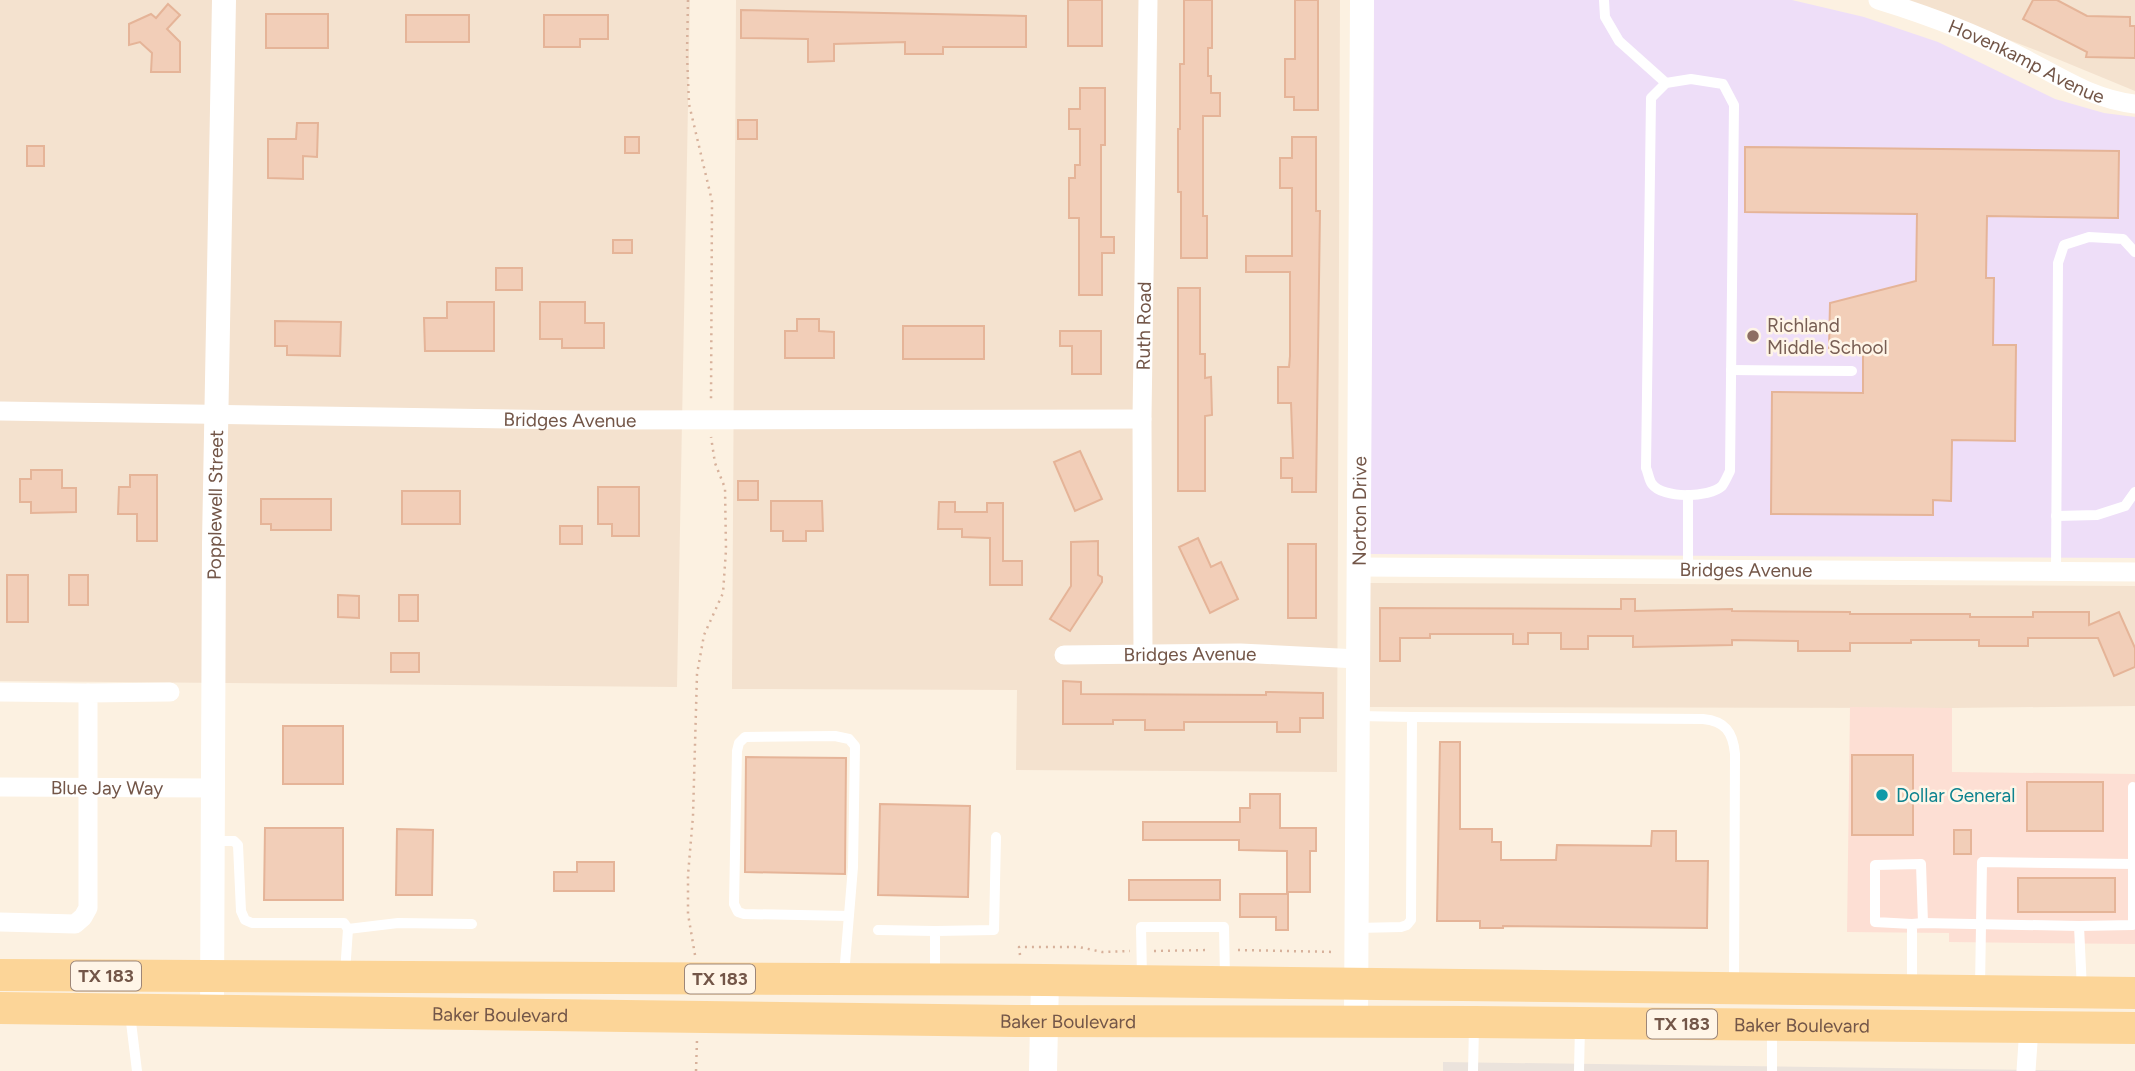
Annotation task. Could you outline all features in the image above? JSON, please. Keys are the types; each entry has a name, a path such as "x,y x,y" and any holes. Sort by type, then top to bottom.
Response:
{"main road":[{"name":"Baker Boulevard","path":"0,975 1045,980 2135,993"},
{"path":"1043,1071 1045,980"},
{"name":"Baker Boulevard","path":"0,1008 1044,1021 2135,1028"}],"street":[{"name":"Popplewell Street","path":"212,1011 211,841 216,414 224,0"},
{"name":"Ruth Road","path":"1143,653 1142,419 1148,0"},
{"name":"Norton Drive","path":"1356,1023 1362,0"},
{"name":"Hovenkamp Avenue","path":"1878,0 1942,22 2027,60 2057,79 2115,102 2135,104"},
{"name":"Bridges Avenue","path":"0,411 550,420 1142,419"},
{"name":"Bridges Avenue","path":"1358,567 2135,572"},
{"name":"Bridges Avenue","path":"1064,655 1240,653 1358,659"},
{"path":"0,692 170,692"},
{"path":"0,922 75,923 83,917 88,908 88,693"},
{"name":"Blue Jay Way","path":"0,787 212,788"},
{"path":"2026,1071 2029,1028"}],"lane":[{"path":"1604,0 1605,17 1619,41 1666,83"},
{"path":"1691,79 1723,84 1734,105 1731,370 1730,471 1722,485 1708,494 1667,494 1652,485 1646,468 1651,98 1666,83 1691,79"},
{"path":"2056,572 2058,263 2064,245 2089,237 2123,239 2135,252"},
{"path":"1731,370 1852,371"},
{"path":"2056,516 2097,515 2126,506 2135,492"},
{"path":"1688,495 1688,570"},
{"path":"1358,716 1703,719 1712,720 1728,729 1735,754 1734,989"},
{"path":"1357,928 1401,927 1411,920 1412,716"},
{"path":"844,979 853,867 855,746 849,739 835,736 745,737 738,743 737,751 734,904 738,912 849,916"},
{"path":"1912,991 1918,924 1921,864 1875,865 1875,922 1918,924 1980,925 2133,925 2133,787"},
{"path":"878,930 994,930 996,836"},
{"path":"211,841 234,841 238,845 241,911 245,920 252,923 344,923 348,929 345,978"},
{"path":"1980,992 1982,862 2134,864"},
{"path":"348,929 398,923 472,924"},
{"path":"1142,982 1142,927 1224,926 1225,984"},
{"path":"2079,926 2082,993"},
{"path":"935,931 935,980"},
{"path":"129,1010 137,1071"},
{"path":"1473,1071 1474,1022"},
{"path":"1579,1071 1580,1023"},
{"path":"1772,1025 1772,1071"}],"path":[{"path":"688,0 689,104 712,201 711,444 725,488 726,550 723,593 704,635 697,674 693,816 688,875 688,914 696,979"}],"shaded area":[{"path":"0,0 690,0 677,687 0,681"},
{"path":"736,0 1340,0 1337,772 1016,770 1017,690 732,689"},
{"name":"Richland Middle School","path":"1374,0 1792,0 1864,17 1938,42 2055,99 2104,113 2135,117 2135,558 1370,554"},
{"path":"1905,0 2135,0 2135,91 2038,51"},
{"path":"1369,583 2135,586 2135,706 1370,707"},
{"path":"1850,707 1952,708 1952,772 2135,774 2135,944 1949,942 1949,933 1847,932"},
{"path":"1443,1062 2106,1071 1443,1071"}],"building":[{"path":"1068,0 1102,0 1102,46 1068,46"},
{"path":"1184,0 1212,0 1212,48 1208,48 1208,76 1211,76 1211,93 1220,93 1220,116 1203,116 1203,216 1207,216 1207,258 1181,258 1178,129 1180,64 1184,64"},
{"path":"1295,0 1318,0 1318,110 1294,110 1294,97 1285,97 1285,59 1295,59"},
{"path":"2033,0 2057,0 2087,16 2130,17 2130,26 2135,26 2135,58 2086,57 2087,52 2023,19"},
{"path":"168,4 180,15 167,29 180,42 180,72 151,72 152,53 140,42 129,45 129,24 151,14 156,18"},
{"path":"741,10 1026,16 1026,47 943,47 943,54 905,54 905,42 834,44 834,61 808,62 808,39 741,38"},
{"path":"266,14 328,14 328,48 266,48"},
{"path":"406,15 469,15 469,42 406,42"},
{"path":"544,15 608,15 608,39 580,39 580,47 544,47"},
{"path":"1080,88 1105,88 1105,145 1101,145 1101,237 1114,237 1114,253 1102,253 1102,295 1079,295 1079,218 1069,218 1069,178 1075,178 1075,165 1080,165 1080,129 1069,129 1069,109 1080,109"},
{"path":"738,120 757,120 757,139 738,139"},
{"path":"297,123 318,123 317,157 303,156 303,179 268,178 268,139 296,139"},
{"path":"625,137 639,137 639,153 625,153"},
{"path":"1292,137 1316,137 1316,211 1320,211 1316,492 1292,492 1292,478 1281,478 1281,458 1293,458 1291,403 1278,403 1278,367 1289,367 1290,272 1246,272 1246,256 1292,256 1292,188 1280,188 1280,158 1292,158"},
{"path":"27,146 44,146 44,166 27,166"},
{"name":"Richland Middle School","path":"1745,147 2119,151 2118,218 1987,216 1986,278 1994,278 1993,345 2016,345 2015,441 1952,440 1951,501 1933,500 1933,515 1771,514 1772,392 1863,393 1863,350 1829,349 1830,303 1916,281 1917,214 1745,212"},
{"path":"613,240 632,240 632,253 613,253"},
{"path":"496,268 522,268 522,290 496,290"},
{"path":"1178,288 1200,288 1200,354 1205,354 1205,378 1211,377 1212,415 1205,416 1205,491 1178,491"},
{"path":"447,302 494,302 494,351 425,351 424,318 447,318"},
{"path":"540,302 585,302 585,323 604,323 604,348 562,348 562,339 540,339"},
{"path":"797,319 819,319 819,331 834,332 834,358 785,358 785,331 797,331"},
{"path":"275,321 341,322 340,356 287,355 287,346 275,346"},
{"path":"903,326 984,326 984,359 903,359"},
{"path":"1060,331 1101,331 1101,374 1072,374 1072,346 1060,346"},
{"path":"1080,451 1102,499 1075,511 1054,462"},
{"path":"31,470 62,470 62,488 76,488 76,512 31,513 31,502 20,502 20,479 31,479"},
{"path":"130,475 157,475 157,541 137,541 137,514 118,514 119,487 130,487"},
{"path":"738,481 758,481 758,500 738,500"},
{"path":"598,487 639,487 639,536 612,536 612,524 598,524"},
{"path":"402,491 460,491 460,524 402,524"},
{"path":"261,499 331,499 331,530 271,530 271,524 261,524"},
{"path":"771,501 822,501 823,531 806,531 806,541 783,541 783,531 771,531"},
{"path":"939,502 955,502 955,512 987,512 987,503 1003,503 1003,561 1022,561 1022,585 990,585 990,538 962,537 962,529 938,529"},
{"path":"560,526 582,526 582,544 560,544"},
{"path":"1198,538 1211,567 1221,562 1238,599 1210,613 1179,547"},
{"path":"1098,541 1098,575 1102,577 1102,582 1070,631 1050,619 1071,586 1071,542"},
{"path":"1288,544 1316,544 1316,618 1288,618"},
{"path":"7,575 28,575 28,622 7,622"},
{"path":"69,575 88,575 88,605 69,605"},
{"path":"338,595 359,596 359,618 338,617"},
{"path":"399,595 418,595 418,621 399,621"},
{"path":"1621,599 1635,599 1635,611 1732,609 1850,614 1970,614 1970,617 2033,617 2033,612 2089,612 2089,625 2119,612 2135,648 2135,667 2114,676 2098,638 2028,638 2028,646 1979,646 1979,640 1911,640 1911,643 1850,643 1850,651 1798,651 1798,641 1732,640 1732,645 1633,647 1633,636 1588,636 1588,649 1561,649 1561,633 1528,633 1528,644 1513,644 1513,634 1430,634 1430,638 1400,638 1400,661 1380,661 1380,608 1621,609"},
{"path":"391,653 419,653 419,672 391,672"},
{"path":"1063,681 1081,682 1081,694 1323,693 1323,718 1300,718 1300,732 1277,732 1277,722 1184,722 1184,730 1145,730 1145,720 1113,720 1113,724 1063,724"},
{"path":"283,726 343,726 343,784 283,784"},
{"path":"1440,742 1460,742 1460,829 1492,829 1492,842 1501,842 1501,860 1556,860 1557,845 1651,846 1652,831 1676,831 1676,861 1708,861 1707,928 1480,928 1480,921 1437,921"},
{"name":"Dollar General","path":"1852,755 1913,755 1913,835 1852,835"},
{"path":"746,757 846,758 845,874 745,872"},
{"path":"2027,782 2103,782 2103,831 2027,831"},
{"path":"1250,794 1280,794 1280,828 1316,828 1316,851 1310,851 1310,892 1287,892 1287,851 1239,850 1239,840 1143,840 1143,822 1240,822 1240,808 1250,808"},
{"path":"880,804 970,806 968,897 878,895"},
{"path":"265,828 343,828 343,900 264,900"},
{"path":"397,829 433,830 432,895 396,895"},
{"path":"1954,830 1971,830 1971,854 1954,854"},
{"path":"577,862 614,862 614,891 554,891 554,872 577,872"},
{"path":"2018,878 2115,878 2115,912 2018,912"},
{"path":"1129,880 1220,880 1220,900 1129,900"},
{"path":"1240,894 1288,894 1288,930 1276,930 1276,917 1240,917"}],"place":[{"name":"Richland Middle School","path":"1753,336"},
{"name":"Dollar General","path":"1882,795"}]}
